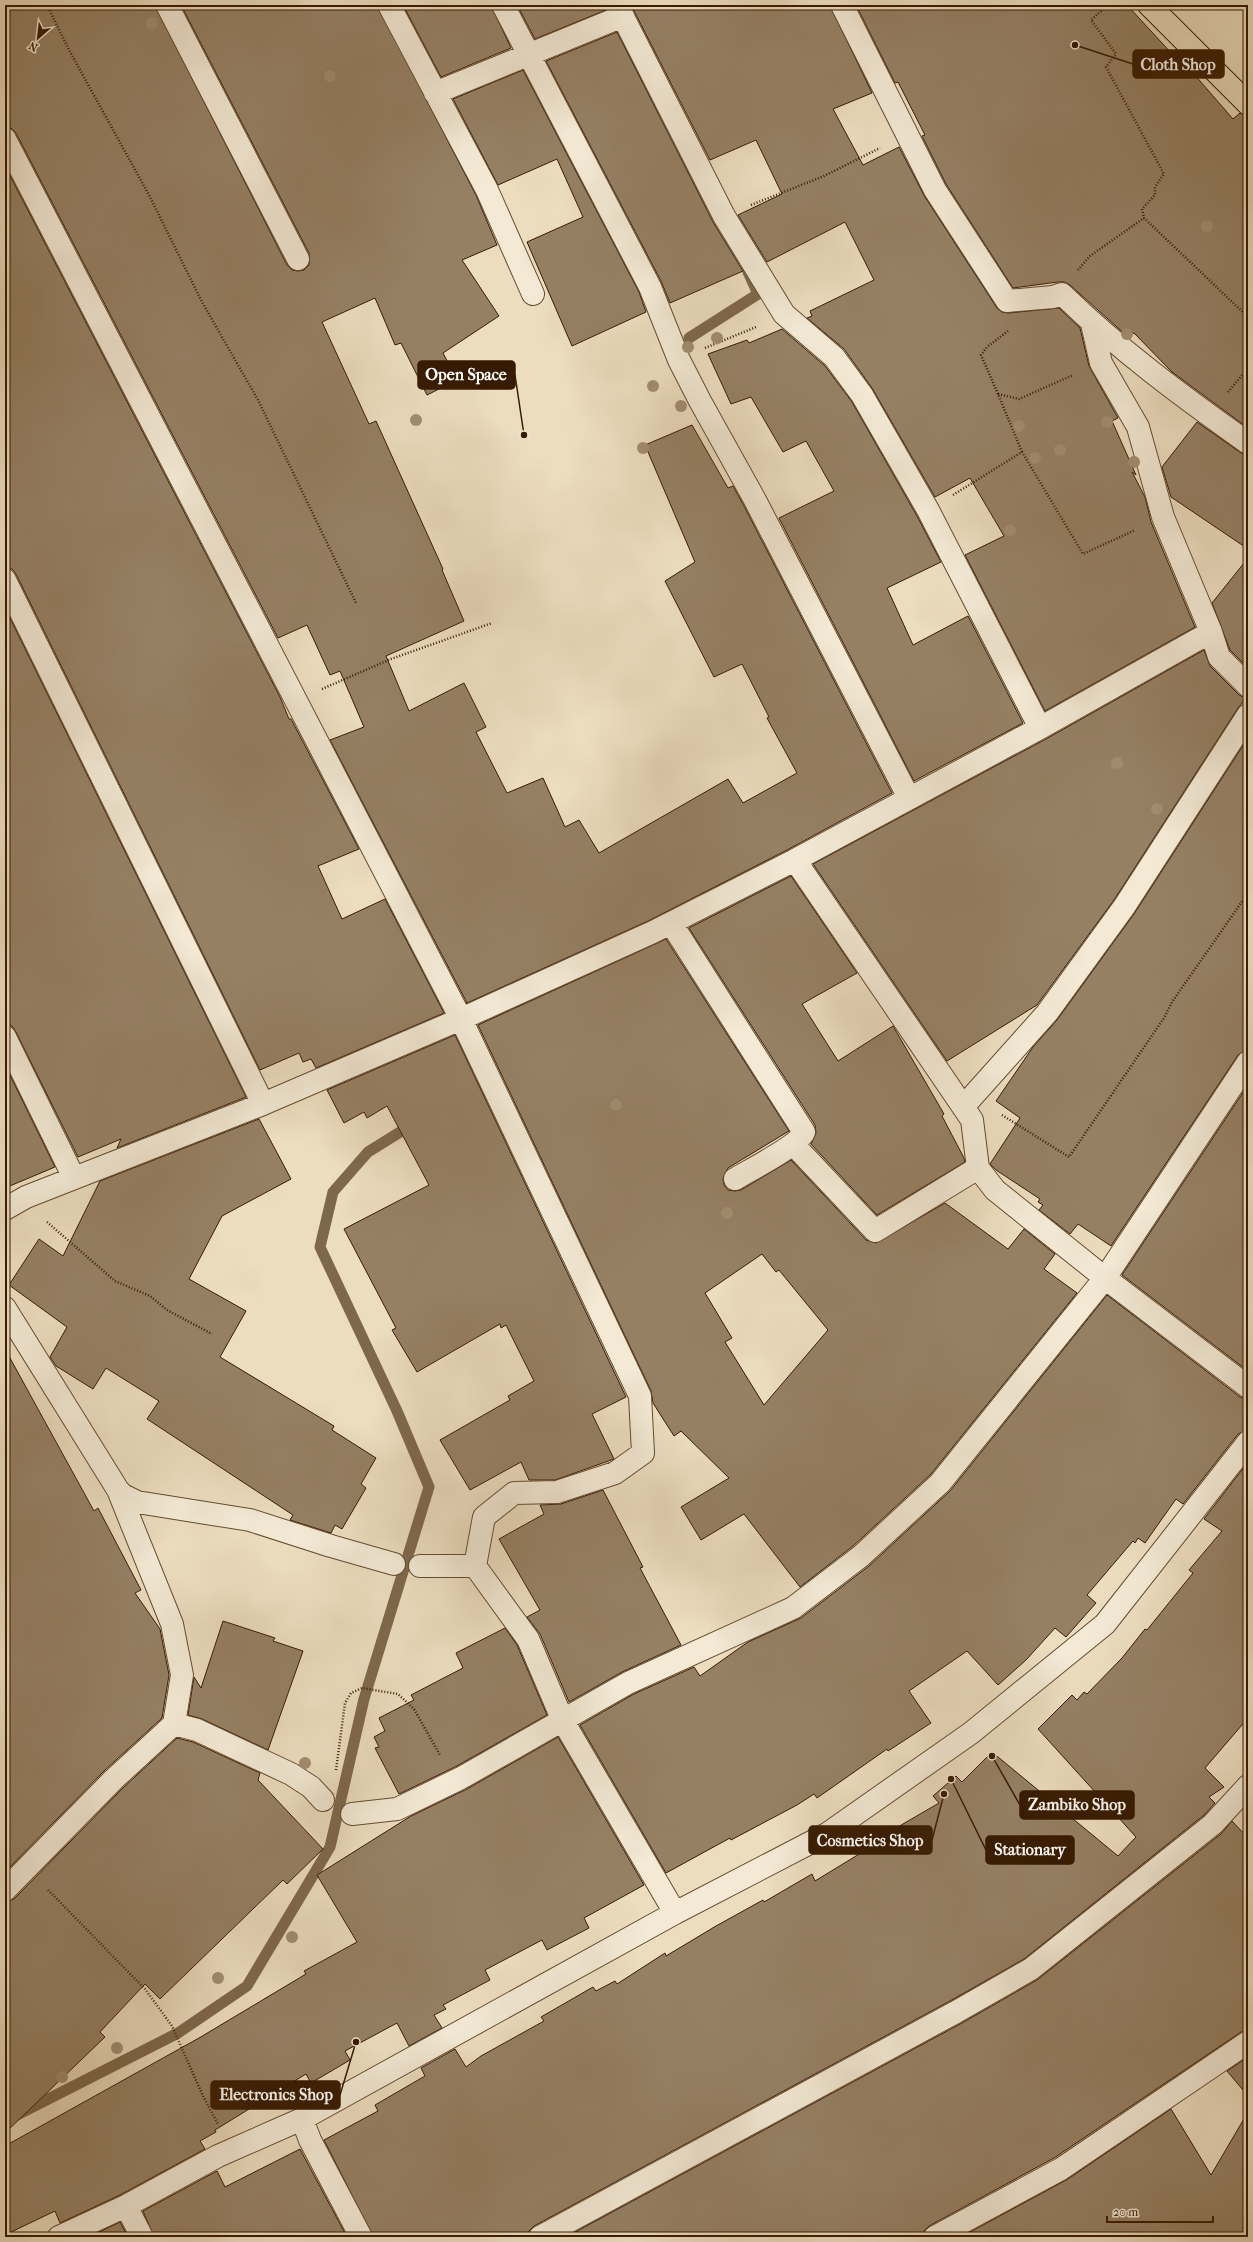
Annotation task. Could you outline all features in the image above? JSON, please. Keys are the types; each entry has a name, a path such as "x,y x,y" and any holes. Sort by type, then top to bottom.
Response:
{"main road":[{"path":"1149,5 1248,104"}],"street":[{"path":"167,5 298,259"},
{"path":"388,5 487,190 533,294"},
{"path":"503,5 530,53 650,287 679,360 755,500 909,798"},
{"path":"842,5 935,190 1007,302 1053,297 1062,294 1092,324 1208,415 1248,443"},
{"path":"434,93 530,53 620,10 724,216 784,314 834,357 862,395 928,510 1040,728"},
{"path":"5,139 461,1019 640,1396 643,1453 615,1473 557,1492 514,1493 484,1517 475,1566 528,1638 563,1722 675,1914"},
{"path":"1092,324 1101,363 1138,427 1163,517 1211,632 1219,657 1248,686"},
{"path":"5,580 263,1104"},
{"path":"5,1209 26,1197 263,1104 461,1019 672,923 795,860 1040,728 1211,632"},
{"path":"967,1114 1048,1013 1124,907 1248,715"},
{"path":"795,860 967,1114 978,1168 995,1190 1105,1278 1248,1387"},
{"path":"672,923 804,1132 802,1137 793,1144 735,1179"},
{"path":"5,1037 74,1178"},
{"path":"352,1814 397,1809 563,1722 628,1683 793,1608 861,1556 940,1483 1105,1278 1248,1062"},
{"path":"793,1144 875,1230 978,1168"},
{"path":"5,1308 118,1490 172,1624 182,1676 174,1724 114,1779 5,1890"},
{"path":"60,2237 126,2206 218,2156 302,2119 675,1914 827,1834 971,1733 1105,1624 1248,1442"},
{"path":"118,1490 123,1495 137,1502 180,1507 250,1520 394,1564"},
{"path":"420,1566 475,1566"},
{"path":"174,1724 197,1730 291,1774 311,1787 323,1800"},
{"path":"540,2237 956,2012 1031,1969 1213,1824 1248,1786"},
{"path":"935,2237 1061,2169 1248,2042"},
{"path":"302,2119 310,2140 361,2237"},
{"path":"126,2206 142,2237"}],"path":[{"path":"47,5 69,50 149,195 202,302 258,400 356,603"},
{"path":"1108,5 1091,20 1116,54 1106,67 1164,174 1155,187 1155,196 1142,209 1144,218 1248,317"},
{"path":"724,216 824,176 908,134"},
{"path":"679,360 784,314"},
{"path":"1101,363 1019,399 998,394 1022,452 1083,554 1163,517"},
{"path":"928,510 1022,452"},
{"path":"296,700 391,659 492,623"},
{"path":"967,1114 994,1110 1069,1156 1164,1018 1172,1002 1248,893"},
{"path":"26,1197 48,1223 115,1281 150,1296 167,1310 212,1334"},
{"path":"323,1800 335,1772 345,1703 351,1693 362,1688 398,1694 414,1709 454,1780"},
{"path":"26,1869 146,1989 172,2026 180,2040 203,2096 223,2133 218,2156"}],"building":[{"path":"5,5 155,5 287,265 292,270 298,271 304,270 309,265 309,253 181,5 377,5 476,195 497,245 462,260 499,316 443,353 457,380 427,395 401,343 395,345 375,298 322,322 369,424 376,421 443,569 442,570 464,621 386,656 409,711 464,683 486,727 476,732 507,793 543,778 565,827 579,820 599,853 728,779 743,803 797,773 767,718 769,717 742,664 714,677 665,581 695,562 645,445 692,425 728,488 733,486 744,506 892,793 789,849 648,921 467,1003 330,740 364,727 340,671 330,675 307,625 278,638 16,133 11,128 5,127"},
{"path":"403,5 491,5 511,48 441,77"},
{"path":"517,5 605,5 606,10 535,39"},
{"path":"631,5 830,5 872,93 833,109 863,165 899,147 925,197 997,308 1002,312 1008,313 1059,308 1080,328 1089,366 1118,418 1112,421 1136,475 1132,472 1145,497 1151,522 1195,627 1045,711 965,555 1004,536 970,478 935,497 872,388 844,349 807,318 812,316 810,311 874,280 845,222 767,262 738,215 782,194 756,140 710,160"},
{"path":"856,5 1127,5 1185,68 1187,66 1233,119 1240,113 1248,116 1248,428 1172,372 1134,333 1127,336 1070,285 1064,282 1058,282 1013,288 946,184 922,136 925,135 898,82 895,83"},
{"path":"617,32 713,222 743,271 670,303 661,281 546,61"},
{"path":"523,70 639,292 646,312 572,346 527,242 583,217 557,159 498,185 453,99"},
{"path":"5,166 280,697 289,719 291,719 359,849 318,866 342,919 385,899 444,1013 316,1068 311,1059 303,1062 299,1053 260,1070 16,574 12,569 5,568"},
{"path":"782,329 825,366 852,402 917,516 941,562 887,588 913,645 968,616 1023,723 914,781 779,518 834,491 806,441 783,452 751,397 731,404 708,354 747,340 749,343"},
{"path":"1197,422 1241,453 1248,455 1248,549 1171,497 1162,467"},
{"path":"1248,558 1248,668 1230,650 1212,603"},
{"path":"5,608 246,1097 117,1148 121,1139 78,1157 16,1032 12,1026 5,1025"},
{"path":"1204,650 1210,666 1239,695 1246,698 1238,708 1114,900 1037,1005 947,1061 813,864 1046,739"},
{"path":"1244,744 1248,746 1248,1050 1238,1055 1111,1246 1078,1224 1070,1234 1039,1210 1043,1205 1038,1202 1040,1199 996,1170 990,1164 1020,1118 996,1101 1033,1047 1057,1020 1134,914"},
{"path":"791,876 857,973 802,1004 838,1061 893,1026 944,1114 942,1116 964,1158 965,1162 877,1215 811,1144 816,1133 815,1125 689,928"},
{"path":"666,939 789,1131 728,1168 723,1179 724,1185 728,1190 741,1190 791,1160 866,1240 876,1243 945,1203 1008,1249 1024,1229 1055,1254 1044,1269 1077,1293 931,1474 853,1546 800,1587 744,1514 701,1540 681,1507 729,1478 681,1431 674,1436 653,1403 651,1391 478,1025","holes":["762,1254 776,1272 779,1270 828,1330 764,1405 725,1342 732,1338 705,1293"]},
{"path":"455,1035 626,1397 592,1414 614,1459 555,1480 529,1480 521,1462 470,1490 440,1440 510,1400 508,1396 534,1381 506,1325 501,1328 500,1324 417,1372 392,1330 396,1328 344,1229 429,1185 387,1106 367,1118 364,1112 344,1123 327,1090"},
{"path":"5,1065 55,1167 5,1188"},
{"path":"1248,1085 1248,1371 1122,1275"},
{"path":"259,1119 291,1179 222,1216 189,1279 246,1311 220,1357 334,1426 332,1430 376,1458 361,1484 366,1488 342,1529 335,1525 331,1533 290,1520 293,1515 147,1419 159,1401 106,1368 93,1389 56,1366 50,1357 67,1327 9,1285 39,1239 63,1256 100,1181"},
{"path":"1107,1295 1240,1397 1248,1399 1248,1430 1238,1434 1183,1504 1176,1499 1145,1543 1138,1538 1135,1543 1133,1541 1087,1595 1096,1603 1066,1637 1055,1628 1026,1660 998,1685 967,1651 909,1691 931,1723 888,1751 887,1749 817,1798 814,1794 797,1805 731,1840 730,1838 666,1873 580,1725 634,1694 694,1667 700,1676 748,1642 801,1618 869,1566 950,1491"},
{"path":"5,1349 94,1511 98,1508 141,1590 135,1593 160,1629 169,1675 162,1718 105,1770 5,1872"},
{"path":"1248,1462 1248,1718 1205,1768 1224,1787 1209,1797 1215,1803 1204,1815 1024,1959 950,2001 534,2226 529,2231 528,2237 373,2237 324,2140 378,2111 375,2105 425,2076 421,2068 455,2049 466,2067 481,2056 544,2021 541,2017 593,1987 596,1991 615,1981 617,1984 665,1953 666,1956 716,1926 763,1900 764,1902 812,1874 815,1881 869,1848 867,1845 939,1803 933,1796 956,1776 962,1782 992,1752 1118,1856 1136,1837 1038,1729 1072,1695 1077,1700 1084,1692 1087,1694 1122,1658 1145,1629 1147,1630 1193,1573 1189,1570 1222,1531 1204,1519"},
{"path":"603,1490 643,1567 640,1568 681,1645 622,1672 569,1702 540,1634 527,1617 540,1610 499,1539 544,1514 540,1505 561,1504"},
{"path":"223,1621 275,1638 273,1641 303,1651 268,1750 202,1719 188,1715 194,1677 201,1688"},
{"path":"505,1628 517,1645 547,1715 455,1767 399,1794 375,1748 379,1747 374,1737 385,1731 379,1718 414,1700 411,1695 463,1668 456,1653"},
{"path":"558,1737 644,1885 584,1918 589,1928 547,1950 542,1940 485,1970 490,1980 443,2005 446,2009 434,2015 442,2028 409,2046 397,2023 345,2051 350,2060 311,2083 306,2074 215,2130 216,2132 200,2141 205,2149 120,2195 60,2223 55,2211 5,2235 5,2146 199,2038 306,1974 304,1971 357,1942 317,1875 411,1816 467,1789"},
{"path":"177,1738 193,1742 260,1773 258,1780 323,1849 287,1884 283,1880 160,1999 145,1984 100,2032 105,2037 5,2133 5,1902 14,1899 123,1788"},
{"path":"1232,1821 1248,1838 1248,2030 1241,2032 1054,2158 929,2226 924,2231 923,2237 566,2237 962,2023 1037,1980 1221,1834"},
{"path":"1248,2057 1248,2096 1227,2071"},
{"path":"1171,2109 1211,2175 1248,2112 1248,2237 961,2237 1068,2179"},
{"path":"300,2149 347,2237 154,2237 143,2211 217,2171 225,2187"},
{"path":"120,2222 128,2237 89,2237"}],"waterway":[{"path":"689,338 758,294 748,272"},
{"path":"5,2121 178,2033 247,1986 330,1847 364,1699 429,1487 397,1411 320,1247 333,1192 368,1152 413,1124"}],"place":[{"name":"Cloth Shop","path":"1075,45"},
{"name":"Open Space","path":"524,435"},
{"name":"Zambiko Shop","path":"992,1756"},
{"name":"Stationary","path":"951,1779"},
{"name":"Cosmetics Shop","path":"944,1794"},
{"name":"Electronics Shop","path":"356,2042"}]}
